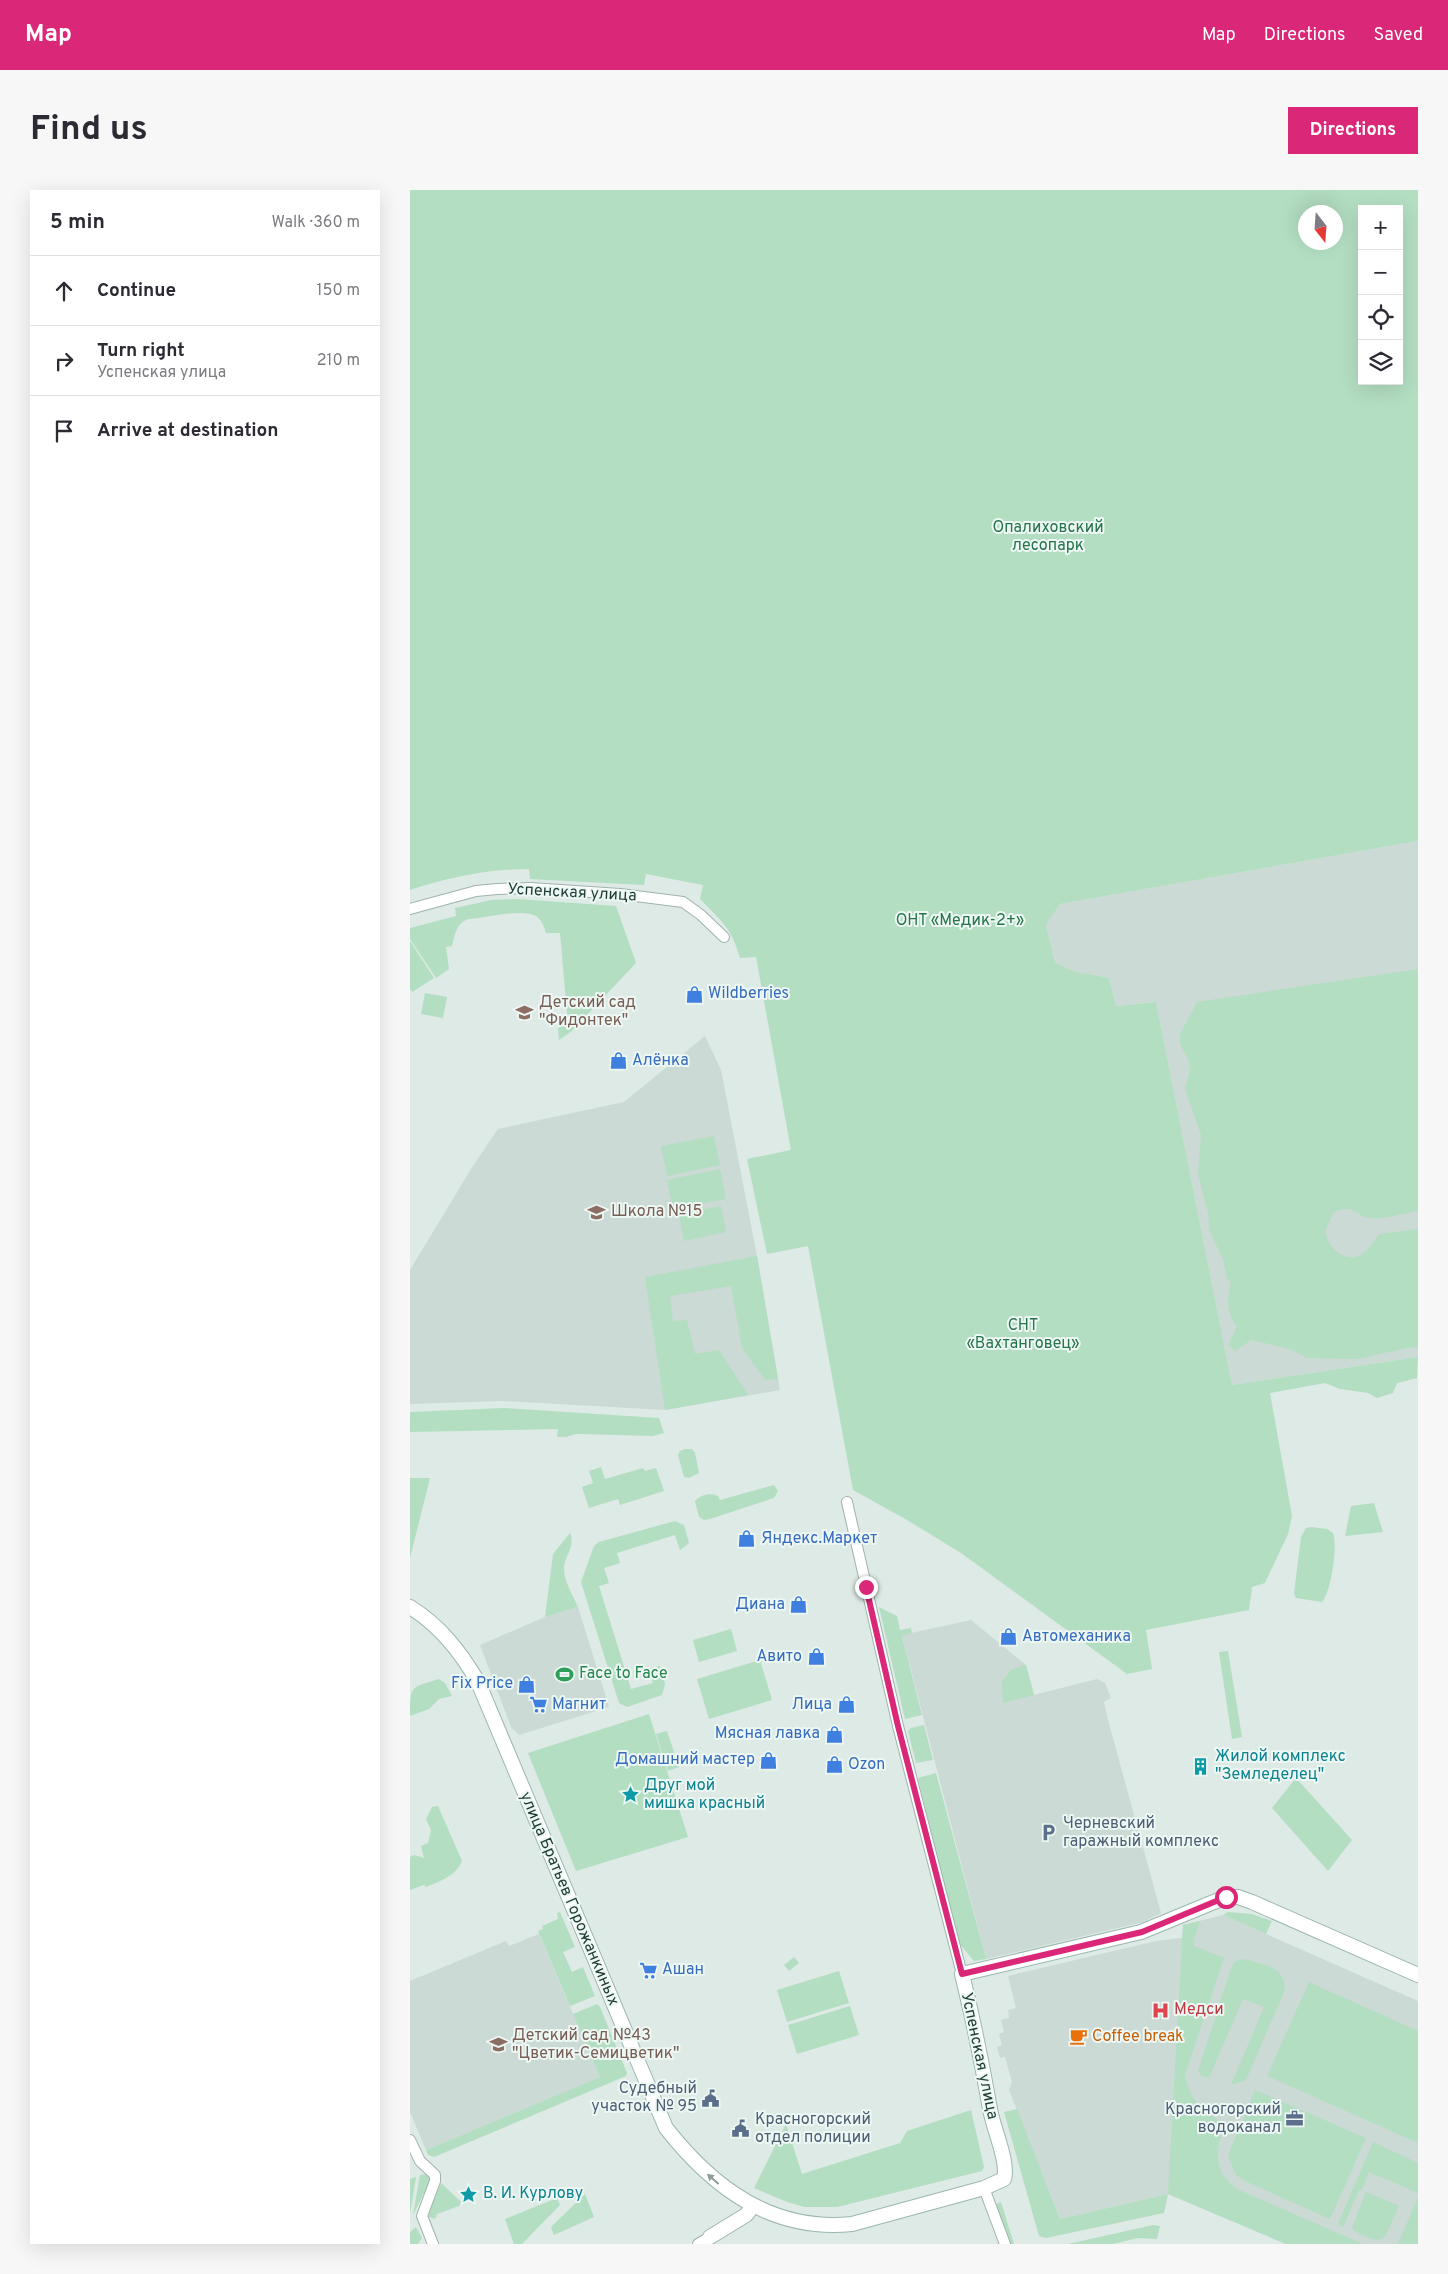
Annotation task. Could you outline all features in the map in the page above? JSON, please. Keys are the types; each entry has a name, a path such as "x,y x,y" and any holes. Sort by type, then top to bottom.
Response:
{"street":[{"name":"Успенская улица","path":"410,909 476,891 497,889 530,888 620,894 682,902 701,915 724,937"},
{"name":"Успенская улица","path":"847,1502 898,1726 962,1974 984,2073 992,2122 1005,2169 1004,2179 1001,2182 984,2188"},
{"name":"улица Братьев Горожанкиных","path":"410,1607 439,1628 456,1647 478,1682 650,2095 666,2128 685,2152 709,2176 753,2206 804,2222 840,2225 865,2221 984,2188"},
{"path":"962,1974 1142,1932 1226,1897 1238,1897 1418,1975"},
{"path":"410,2140 420,2161 435,2175 435,2181 422,2216 433,2244"},
{"path":"984,2188 1005,2244"},
{"path":"704,2241 746,2215 753,2206"}],"shaded area":[{"path":"1418,841 1418,1357 1232,1385 1156,1002 1116,1006 1109,978 1073,971 1055,962 1046,925 1060,904"},
{"name":"Школа №15","path":"705,1036 721,1070 757,1256 780,1390 665,1410 503,1401 410,1404 410,1270 471,1169 498,1129 624,1102"},
{"path":"578,1607 609,1707 519,1735 511,1727 480,1645 545,1617"},
{"path":"971,1620 1026,1665 1034,1695 1097,1679 1105,1683 1111,1698 1104,1702 1108,1720 1161,1913 1143,1922 986,1959 902,1635"},
{"name":"Красногорский водоканал","path":"1223,1915 1418,2001 1418,2244 1286,2244 1168,2194 1060,2219 1009,2090 1012,2082 1005,2057 1000,2058 997,2047 1002,2045 999,2034 1004,2032 1001,2020 1009,2018 1008,2010 1016,2008 1008,1976 1156,1941 1182,1938 1183,1925"},
{"name":"Детский сад №43 \"Цветик-Семицветик\"","path":"539,1934 600,2077 426,2150 410,2112 410,1981 506,1941 509,1946"}],"green space":[{"name":"Опалиховский лесопарк","path":"410,190 1418,190 1418,841 1060,904 1046,925 1055,962 1073,971 1109,978 1116,1006 1156,1002 1232,1385 1418,1357 1417,1378 1397,1383 1393,1393 1377,1398 1368,1393 1340,1389 1325,1383 1270,1393 1292,1516 1288,1534 1265,1583 1252,1587 1249,1610 1146,1630 1152,1669 1127,1674 961,1553 853,1490 808,1246 767,1254 747,1159 791,1150 756,957 740,958 729,932 700,899 703,885 646,874 644,885 530,879 529,869 499,870 439,881 410,890"},
{"path":"517,899 616,906 636,963 572,1031 559,1040 558,1028 568,1024 560,933 546,933 544,926 536,916 513,913 464,921 457,930 452,946 446,947 449,969 436,978 410,939 410,928 456,916 455,908 491,900"},
{"path":"410,941 434,978 412,992 410,989"},
{"path":"1418,969 1418,1211 1376,1218 1366,1217 1351,1210 1341,1210 1334,1212 1328,1223 1326,1236 1328,1242 1337,1252 1348,1257 1355,1257 1366,1251 1379,1234 1418,1229 1418,1347 1357,1359 1307,1358 1290,1349 1251,1340 1235,1351 1228,1345 1237,1327 1228,1305 1231,1282 1227,1279 1223,1259 1210,1232 1208,1212 1198,1174 1201,1135 1185,1089 1190,1071 1189,1061 1180,1044 1180,1034 1197,1002"},
{"path":"425,993 447,997 443,1018 421,1014"},
{"path":"714,1136 720,1165 667,1176 661,1146"},
{"path":"720,1169 726,1199 673,1209 667,1180"},
{"path":"721,1206 726,1232 684,1241 679,1214"},
{"path":"757,1256 778,1379 765,1380 742,1348 731,1286 670,1296 673,1321 687,1320 695,1354 719,1350 748,1395 665,1410 645,1277"},
{"path":"504,1408 659,1418 664,1433 653,1436 576,1434 557,1437 558,1429 410,1432 410,1412"},
{"path":"692,1449 695,1453 699,1473 689,1478 684,1477 678,1455 680,1451"},
{"path":"601,1467 605,1479 643,1468 645,1471 656,1468 664,1491 620,1505 618,1499 589,1508 582,1487 593,1483 589,1471"},
{"path":"410,1478 430,1478 410,1558"},
{"path":"774,1485 778,1491 774,1498 710,1519 704,1520 699,1517 695,1501 703,1496 715,1495 720,1500"},
{"path":"1374,1503 1383,1532 1345,1536 1351,1506"},
{"path":"675,1521 684,1525 689,1543 680,1550 675,1535 617,1553 620,1563 604,1568 609,1583 599,1586 631,1689 653,1683 648,1669 660,1666 665,1684 662,1695 627,1707 619,1703 581,1582 594,1546 599,1542"},
{"path":"1306,1528 1327,1529 1333,1533 1334,1539 1335,1547 1331,1579 1322,1602 1296,1598 1294,1593 1301,1537"},
{"path":"570,1533 572,1543 565,1564 564,1574 578,1607 545,1617 553,1554"},
{"path":"879,1607 897,1616 900,1630 911,1628 912,1633 902,1636 922,1715 905,1719"},
{"path":"731,1629 737,1651 699,1662 693,1640"},
{"path":"1228,1651 1242,1737 1232,1739 1219,1652"},
{"path":"760,1660 772,1700 709,1719 697,1679"},
{"path":"1026,1665 1034,1695 1003,1703 1002,1681 1012,1669"},
{"path":"439,1679 445,1683 452,1696 439,1699 429,1709 410,1716 410,1698 414,1689 422,1684"},
{"path":"649,1714 688,1837 576,1871 528,1753"},
{"path":"924,1725 933,1760 916,1763 908,1731 911,1728"},
{"path":"667,1731 679,1767 668,1771 656,1734"},
{"path":"936,1773 986,1959 974,1961 958,1942 918,1778"},
{"path":"1296,1778 1352,1840 1328,1871 1272,1808"},
{"path":"438,1806 462,1861 447,1878 426,1887 424,1885 410,1890 410,1857 414,1855 424,1858 421,1846 428,1843 431,1830 426,1819 432,1807"},
{"path":"560,1912 575,1947 563,1952 572,1972 583,1967 595,1996 570,2006 538,1931 543,1929 542,1926 558,1919 557,1913"},
{"path":"1228,1912 1252,1914 1272,1921 1266,1934 1223,1915"},
{"path":"1200,1921 1194,1946 1224,1958 1185,2075 1187,2085 1198,2105 1224,2125 1218,2152 1218,2160 1223,2175 1237,2189 1363,2244 1286,2244 1168,2194 1183,1925"},
{"path":"794,1957 799,1963 789,1971 784,1965"},
{"path":"1245,1959 1266,1965 1277,1971 1284,1982 1285,1990 1246,2080 1231,2085 1264,2007 1243,1999 1209,2078 1201,2076 1198,2071 1232,1965 1236,1961"},
{"path":"839,1971 849,2003 787,2022 777,1990"},
{"path":"1309,1982 1418,2031 1418,2143 1267,2076"},
{"path":"597,2004 600,2007 627,2073 626,2076 434,2157 428,2155 426,2150 600,2077 573,2014"},
{"path":"850,2006 859,2035 797,2054 788,2025"},
{"path":"1255,2090 1366,2138 1330,2219 1245,2181 1236,2175 1228,2155"},
{"path":"1017,2109 1060,2219 1168,2194 1164,2213 1046,2238 1039,2236 1004,2112"},
{"path":"971,2110 984,2167 982,2171 837,2207 805,2207 787,2202 754,2188 786,2124 802,2174 900,2143 907,2131"},
{"path":"1373,2142 1418,2163 1418,2193 1369,2172 1343,2227 1338,2224"},
{"path":"428,2174 431,2179 413,2215 420,2175"},
{"path":"416,2177 410,2214 410,2179"},
{"path":"441,2183 461,2202 459,2206 437,2214 435,2219 429,2217 428,2213"},
{"path":"1366,2192 1399,2206 1385,2237 1378,2240 1369,2238 1354,2231 1352,2228"},
{"path":"585,2194 594,2217 554,2235 551,2227"},
{"path":"1418,2197 1418,2244 1398,2244"},
{"path":"557,2198 560,2205 522,2244 514,2244 505,2219"},
{"path":"1001,2202 1014,2244 1009,2244 994,2205"},
{"path":"1153,2225 1160,2226 1157,2239 1137,2238 1113,2244 1068,2244"},
{"path":"416,2227 422,2238 418,2244 410,2244 410,2232"}],"place":[{"name":"Wildberries","path":"694,994"},
{"name":"Детский сад \"Фидонтек\"","path":"525,1012"},
{"name":"Алёнка","path":"618,1061"},
{"name":"Школа №15","path":"597,1212"},
{"name":"Яндекс.Маркет","path":"747,1539"},
{"name":"Диана","path":"799,1605"},
{"name":"Автомеханика","path":"1008,1637"},
{"name":"Авито","path":"816,1657"},
{"name":"Face to Face","path":"565,1674"},
{"name":"Fix Price","path":"527,1684"},
{"name":"Магнит","path":"538,1705"},
{"name":"Лица","path":"846,1705"},
{"name":"Мясная лавка","path":"834,1734"},
{"name":"Домашний мастер","path":"769,1760"},
{"name":"Ozon","path":"834,1765"},
{"name":"Жилой комплекс \"Земледелец\"","path":"1201,1766"},
{"name":"Друг мой мишка красный","path":"630,1795"},
{"name":"Черневский гаражный комплекс","path":"1049,1833"},
{"name":"Ашан","path":"648,1970"},
{"name":"Медси","path":"1160,2010"},
{"name":"Coffee break","path":"1078,2037"},
{"name":"Детский сад №43 \"Цветик-Семицветик\"","path":"498,2045"},
{"name":"Судебный участок № 95","path":"711,2098"},
{"name":"Красногорский водоканал","path":"1295,2119"},
{"name":"Красногорский отдел полиции","path":"741,2129"},
{"name":"В. И. Курлову","path":"469,2194"}],"route":[{"path":"866,1587 909,1772 962,1974 1142,1932 1226,1897"}],"park label":[{"name":"ОНТ «Медик-2+»","path":"960,921"},
{"name":"СНТ «Вахтанговец»","path":"1023,1335"}]}
